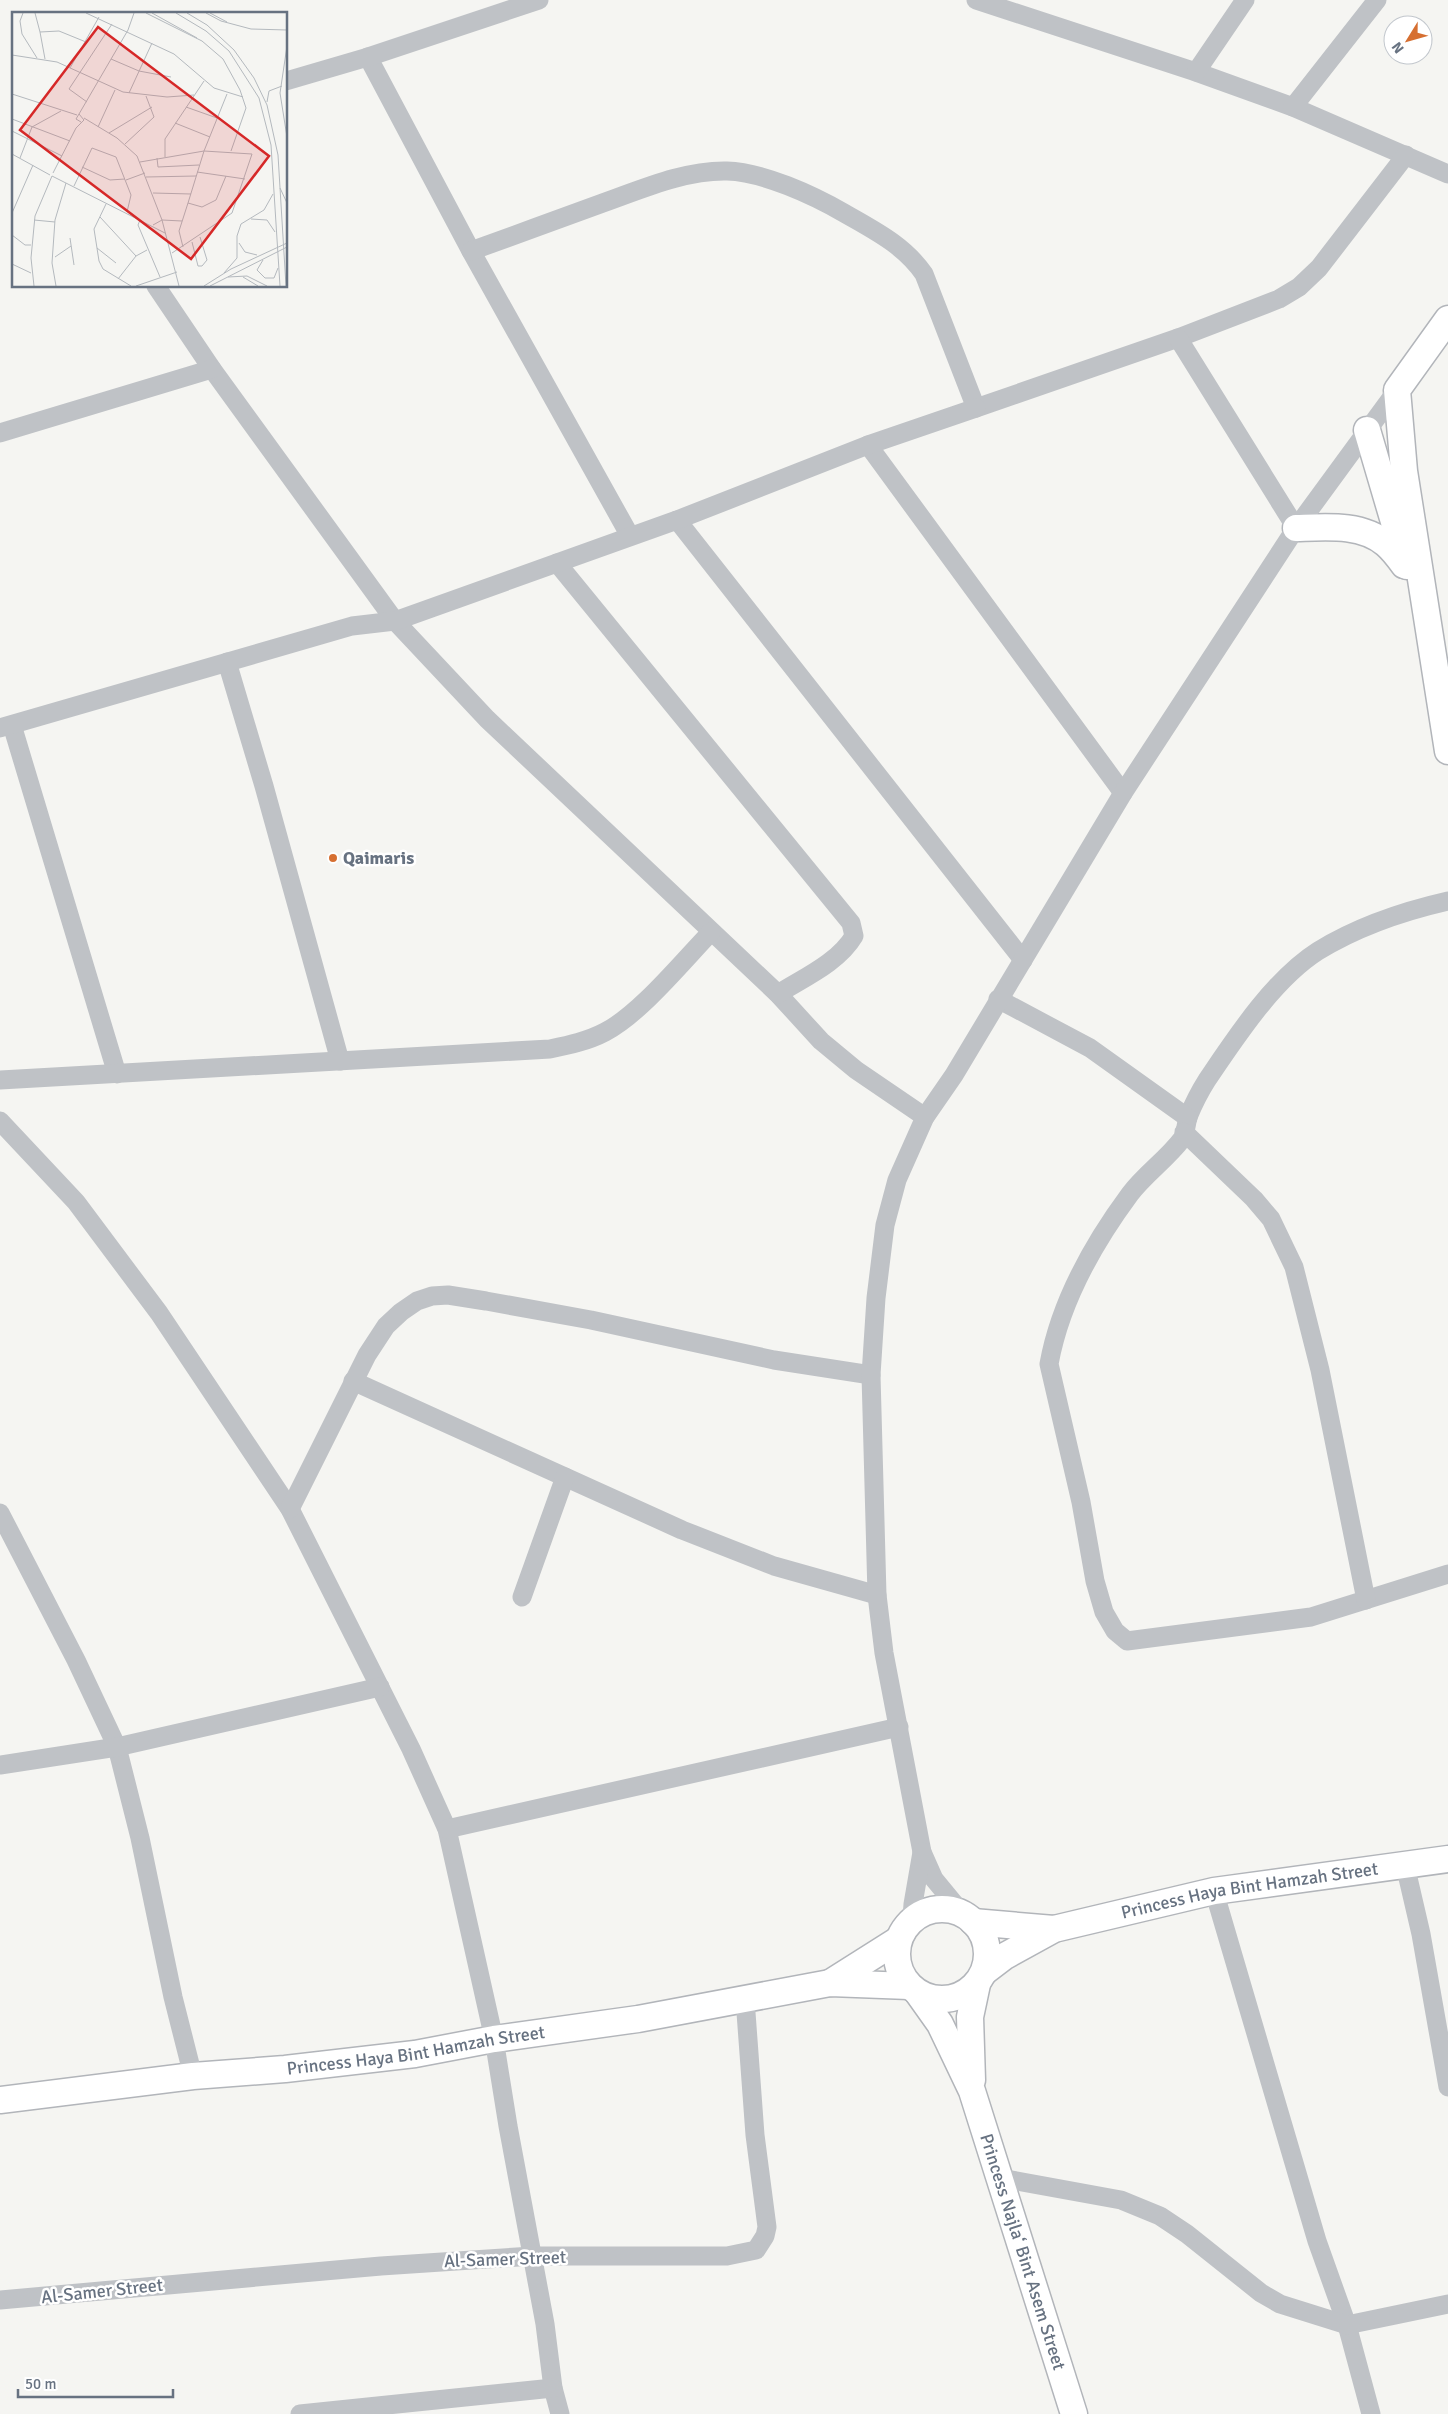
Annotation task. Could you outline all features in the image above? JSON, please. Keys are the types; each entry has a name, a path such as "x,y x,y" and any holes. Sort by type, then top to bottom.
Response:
{"street":[{"path":"288,80 368,57 539,0"},
{"path":"976,0 1196,72 1293,107 1448,174"},
{"path":"1196,72 1245,0"},
{"path":"1293,107 1377,0"},
{"path":"368,57 471,251 630,536"},
{"path":"117,1074 6,727 352,626 395,621 678,520 868,445 1178,338 1256,309 1299,287 1332,252 1406,155"},
{"path":"471,251 656,184 709,172 728,171 756,176 809,194 894,242 913,258 924,274 976,408"},
{"path":"157,288 212,369 395,621 487,719 778,994 821,1041 856,1070 925,1117"},
{"path":"968,1917 950,1909 936,1908 924,1911 912,1918 904,1928 898,1940 898,1965 914,1989 930,1998 943,2000 955,1998 967,1992 980,1978 988,1958 987,1944 982,1931 934,1879 922,1852 884,1654 877,1595 872,1375 876,1298 884,1225 897,1180 925,1117 954,1075 1123,793 1296,528 1448,320"},
{"path":"1178,338 1296,528"},
{"path":"0,433 212,369"},
{"path":"1397,390 1404,471 1425,605 1442,675 1448,752"},
{"path":"1367,430 1408,568 1425,605"},
{"path":"868,445 1123,793"},
{"path":"678,520 1022,960"},
{"path":"1296,528 1338,527 1361,532 1385,543 1408,568"},
{"path":"557,563 851,923 854,936 836,957 778,994"},
{"path":"227,662 264,786 340,1061"},
{"path":"1448,901 1410,909 1317,952 1284,980 1258,1010 1206,1082 1182,1138 1131,1193 1101,1239 1073,1289 1053,1344 1049,1364 1081,1502 1095,1581 1104,1612 1116,1631 1127,1641 1311,1617 1448,1574"},
{"path":"0,1080 550,1049 576,1043 606,1032 636,1010 711,932"},
{"path":"998,999 1090,1048 1186,1125 1271,1219 1294,1267 1320,1370 1366,1600"},
{"path":"0,1121 76,1202 159,1313 290,1509 380,1687 447,1829 494,2039 508,2126 533,2256 553,2388 560,2414"},
{"path":"290,1509 353,1380 386,1326 401,1312 417,1302 432,1296 448,1295 590,1320 774,1360 872,1375"},
{"path":"353,1380 682,1530 774,1566 877,1595"},
{"path":"522,1597 565,1478"},
{"path":"0,1513 76,1660 117,1747 140,1838 193,2076"},
{"path":"0,1766 117,1747 380,1687"},
{"path":"447,1829 899,1726"},
{"path":"912,1918 912,1904 922,1852"},
{"name":"Princess Haya Bint Hamzah Street","path":"980,1978 1005,1956 1054,1929 1214,1891 1448,1859"},
{"path":"1405,1865 1421,1934 1448,2086"},
{"path":"1214,1891 1316,2241 1347,2325 1371,2414"},
{"name":"Princess Haya Bint Hamzah Street","path":"968,1917 1054,1929"},
{"name":"Princess Haya Bint Hamzah Street","path":"830,1983 898,1940"},
{"name":"Princess Najla‘ Bint Asem Street","path":"972,2091 970,2017 980,1978"},
{"name":"Princess Haya Bint Hamzah Street","path":"0,2100 193,2076 285,2069 415,2054 494,2039 638,2019 830,1983 914,1989"},
{"name":"Princess Najla‘ Bint Asem Street","path":"914,1989 940,2024 972,2091 1074,2414"},
{"name":"Al-Samer Street","path":"0,2300 362,2267 533,2256 699,2258 727,2256 756,2250 765,2236 768,2227 755,2135 745,1999"},
{"path":"1000,2178 1121,2200 1160,2216 1187,2234 1261,2293 1280,2304 1347,2325 1448,2304"},
{"path":"300,2414 553,2388"}],"place":[{"name":"Qaimaris","path":"333,858"}]}
